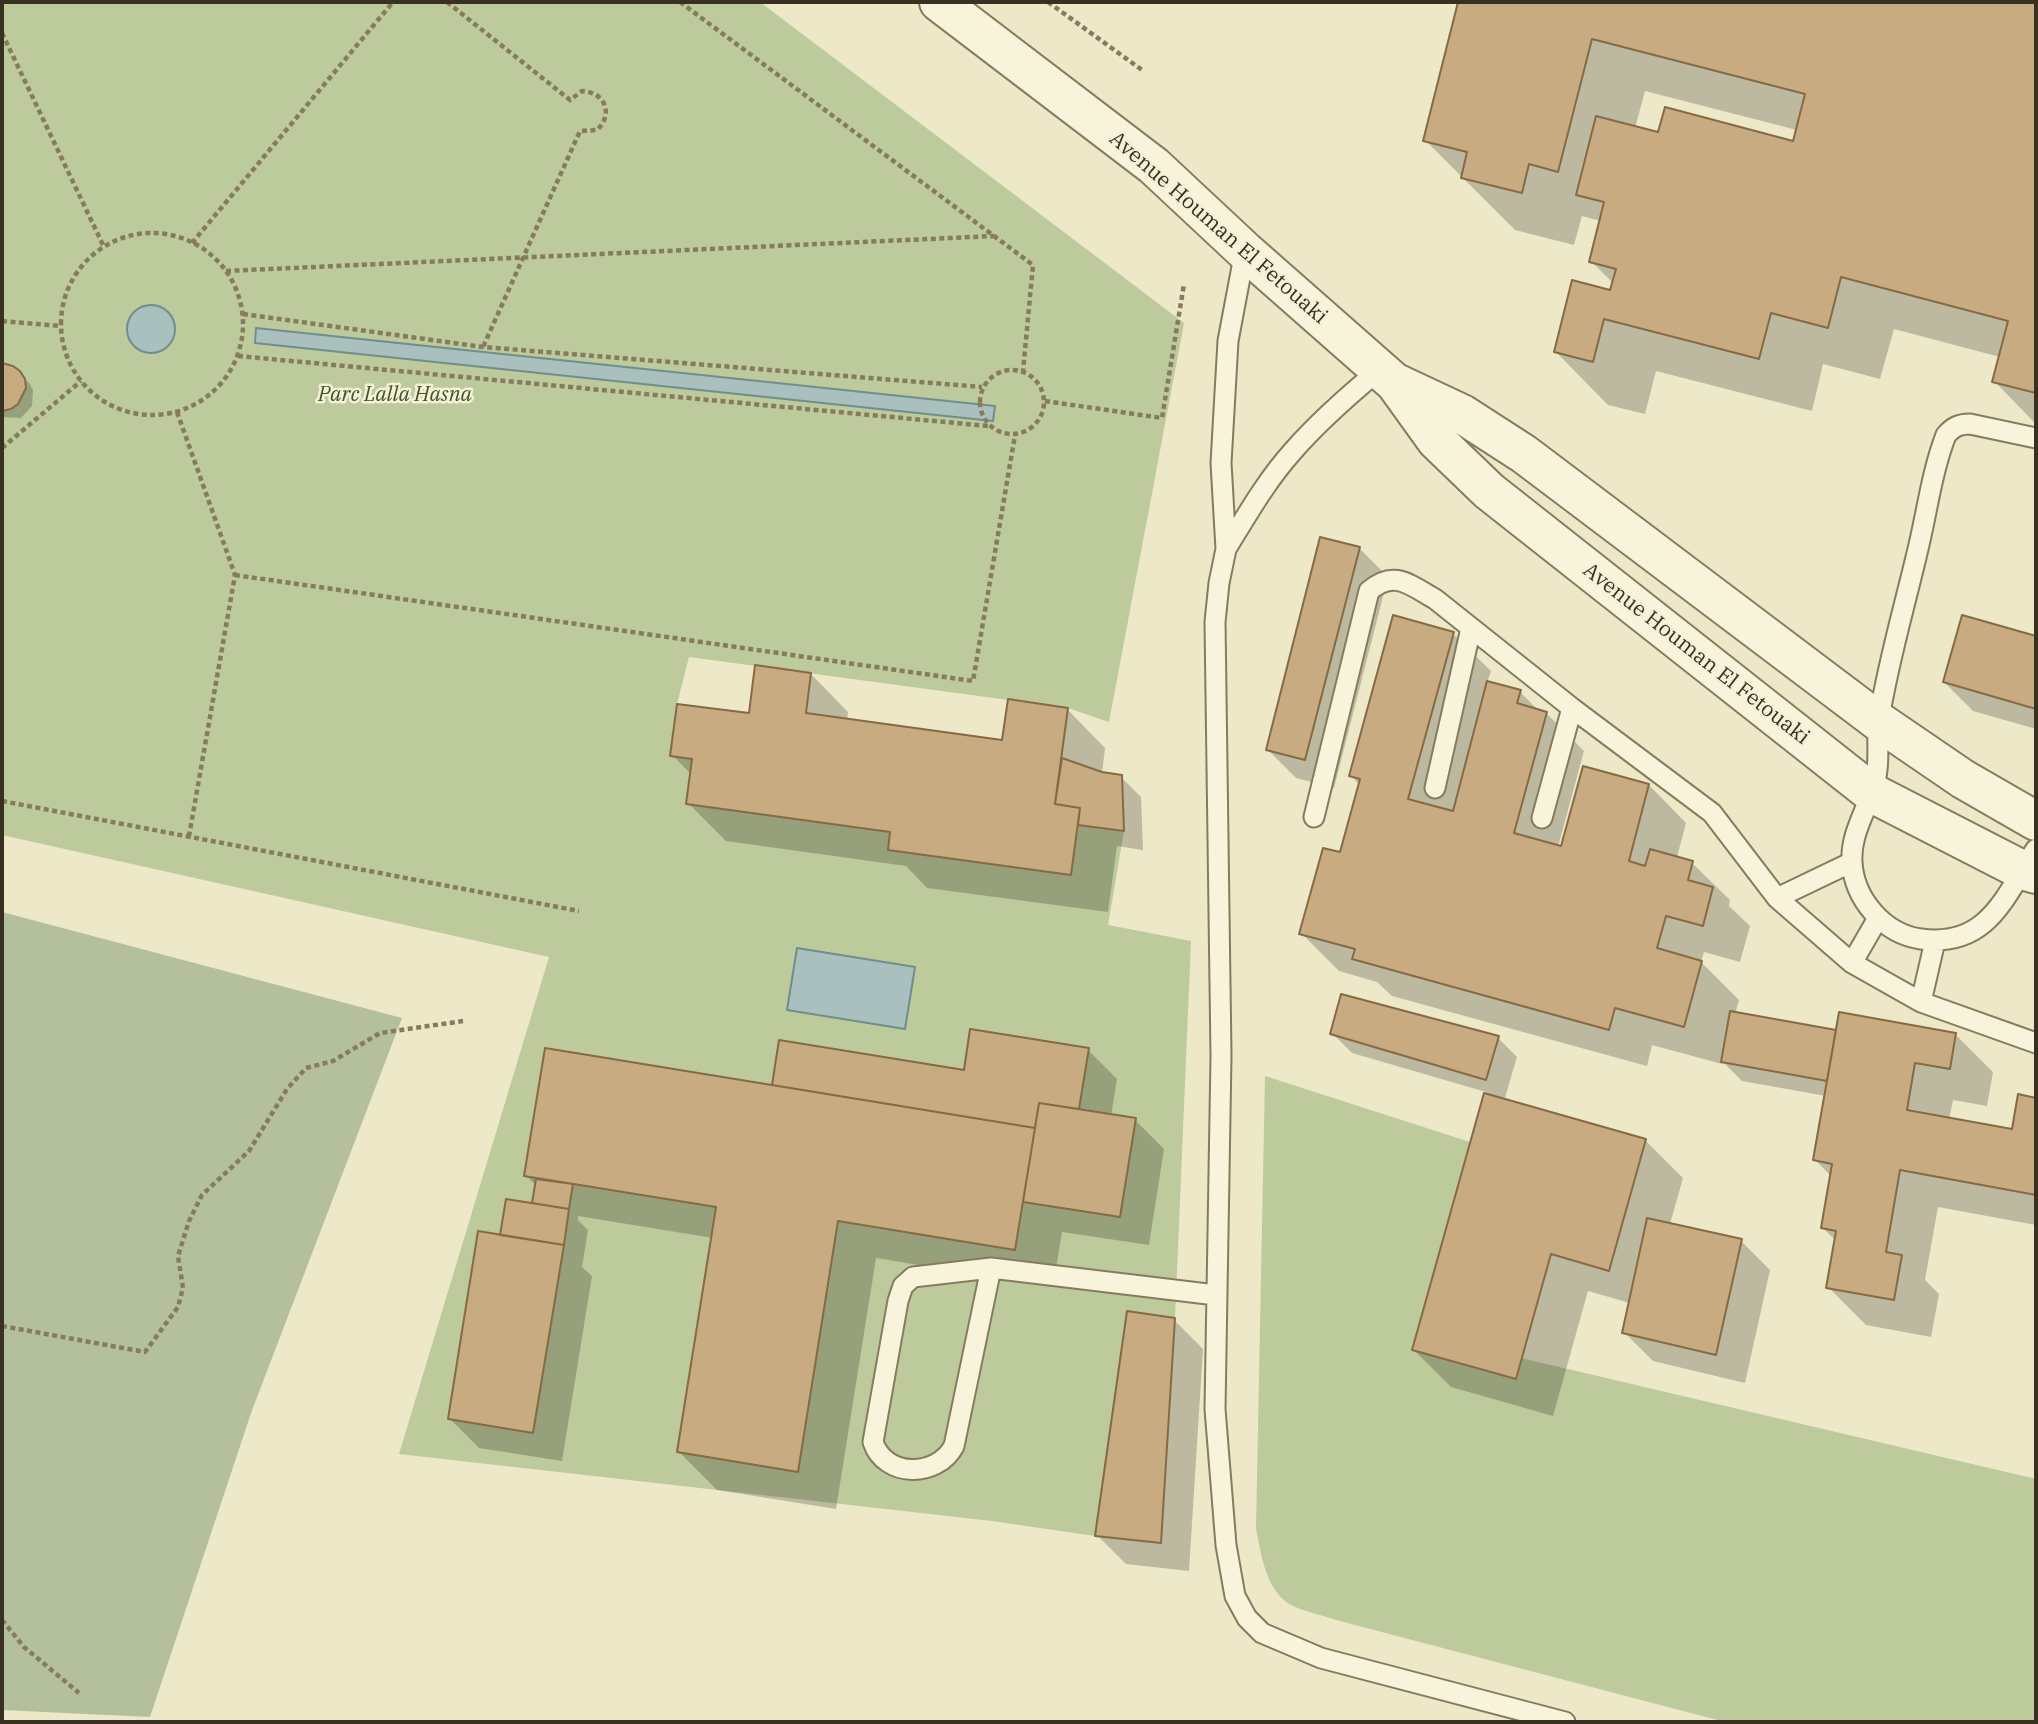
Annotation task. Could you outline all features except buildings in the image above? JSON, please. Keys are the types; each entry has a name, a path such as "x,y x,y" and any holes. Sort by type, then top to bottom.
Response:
{"street":[{"name":"Avenue Houman El Fetouaki","path":"939,2 1154,166 1245,251 1387,376 1437,440 1489,491 1872,793 2031,864"},
{"name":"Avenue Houman El Fetouaki","path":"1387,376 1462,414 1524,454 1878,721 1963,779 2036,821"}],"lane":[{"path":"1245,251 1228,341 1221,463 1226,549 1215,622 1221,1056 1215,1409 1226,1545 1235,1596 1247,1618 1262,1633 1321,1658 1565,1722"},
{"path":"1226,549 1259,495 1314,427 1387,376"},
{"path":"2031,864 1998,911 1980,927 1958,937 1935,941 1914,938 1895,930 1878,918 1855,883 1852,862 1854,836 1872,793 1878,761 1878,721 1946,435 1960,424 1970,424 2036,438"},
{"path":"1314,817 1369,591 1380,581 1392,579 1410,585 1435,599 1572,708 1712,813 1777,898 1852,963 1921,1002 2036,1043"},
{"path":"1435,788 1471,628"},
{"path":"1542,818 1572,708"},
{"path":"1777,898 1852,862"},
{"path":"1852,963 1878,918"},
{"path":"1921,1002 1935,941"},
{"path":"991,1268 954,1446 947,1458 931,1467 916,1470 889,1464 877,1453 873,1442 898,1301 903,1286 913,1277 991,1268 1216,1295"}],"path":[{"path":"192,243 393,2"},
{"path":"447,2 570,100 576,94 588,91 598,95 605,105 606,118 602,125 590,132 580,131 483,347"},
{"path":"680,2 1032,265 1023,371"},
{"path":"1048,2 1142,70"},
{"path":"2,33 104,247"},
{"path":"148,233 170,235 192,243 211,255 226,271 237,291 243,314 242,342 228,375 215,392 197,404 156,416 134,414 114,407 96,396 81,381 66,355 60,326 62,307 77,272 89,258 104,247 125,237 148,233"},
{"path":"226,271 994,236"},
{"path":"1045,401 1162,418 1184,284"},
{"path":"243,314 483,347 982,387"},
{"path":"2,321 60,326"},
{"path":"238,356 988,426 1001,433 1015,435 1031,430 1042,417 1045,401 1042,388 1023,371 1007,370 993,376 982,387 979,400 981,414 988,426"},
{"path":"2,448 81,381"},
{"path":"177,412 235,575 189,836"},
{"path":"235,575 973,681 1015,435"},
{"path":"2,801 579,911"},
{"path":"2,1326 145,1352 178,1307 183,1288 178,1256 189,1221 202,1195 248,1151 286,1089 306,1068 333,1061 380,1033 463,1021"},
{"path":"2,1620 24,1647 79,1693"}],"green space":[{"name":"Parc Lalla Hasna","path":"2,2 760,2 1184,323 1109,722 1068,708 689,657 677,704 670,755 692,759 890,832 888,850 1070,875 1078,825 1124,831 1108,925 1191,941 1175,1318 1127,1311 1095,1536 992,1521 399,1454 549,957 2,835"},
{"path":"2,912 402,1018 251,1413 150,1717 2,1710"},
{"path":"1265,1076 1470,1142 1412,1350 1515,1379 1521,1358 2036,1479 2036,1722 1725,1722 1336,1620 1298,1608 1284,1600 1266,1572 1256,1528"}],"water":[{"path":"151,305 168,312 175,329 168,346 151,353 134,346 127,329 134,312"},
{"path":"256,328 995,406 993,421 255,343"},
{"path":"797,948 915,967 905,1029 787,1010"}]}
